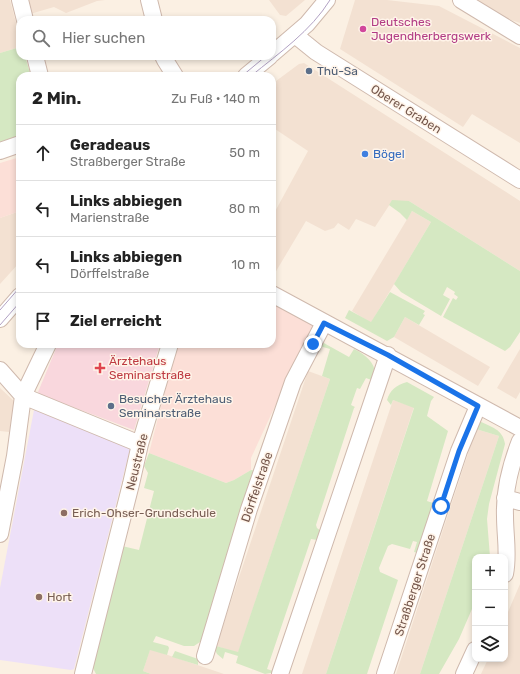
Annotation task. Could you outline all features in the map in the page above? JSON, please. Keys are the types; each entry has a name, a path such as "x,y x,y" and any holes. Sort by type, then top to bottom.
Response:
{"street":[{"path":"20,0 24,16"},
{"path":"149,0 153,16"},
{"path":"276,51 295,35 318,12 327,0"},
{"path":"461,0 520,36"},
{"name":"Oberer Graben","path":"295,35 316,52 520,180"},
{"path":"36,60 39,72"},
{"path":"164,60 172,72"},
{"path":"251,72 265,60"},
{"path":"0,151 16,145"},
{"path":"276,296 324,323 388,355 520,428"},
{"path":"0,319 16,301"},
{"name":"Dörffelstraße","path":"205,656 249,509 293,382 324,323"},
{"path":"0,534 15,456 24,396 46,348"},
{"name":"Neustraße","path":"83,674 140,444 169,348"},
{"path":"280,674 388,355"},
{"path":"0,370 24,396 140,444"},
{"name":"Straßberger Straße","path":"385,674 459,451 478,406"},
{"path":"507,554 505,517 513,500 520,441"},
{"path":"464,674 472,657"}],"shaded area":[{"path":"0,0 10,0 16,23 16,48 0,53"},
{"path":"26,0 105,0 97,1 66,13 54,7 30,14"},
{"path":"269,0 305,0 286,16 280,15"},
{"path":"355,0 387,0 439,6 520,48 520,143 472,114 463,127 340,49"},
{"path":"478,0 520,0 520,23 493,14"},
{"path":"304,63 520,201 520,271 409,201 392,201 375,227 356,219 349,230 338,223 334,228 325,231 306,221 276,271 276,210 308,151 276,130 276,81 299,64"},
{"path":"16,158 16,212 0,218 0,163"},
{"path":"412,211 431,222 371,323 352,311"},
{"path":"16,212 16,266 0,284 0,218"},
{"path":"276,305 320,329 288,378 251,458 251,470 226,483 149,453 176,348 276,348"},
{"path":"405,317 490,367 478,386 394,337"},
{"name":"Ärztehaus Seminarstraße","path":"56,348 159,348 134,430 41,395 38,392"},
{"path":"520,349 520,392 516,399 497,388"},
{"path":"308,371 330,379 238,653 216,646"},
{"path":"0,388 15,402 9,432 0,431"},
{"path":"393,400 414,407 326,674 302,674"},
{"name":"Erich-Ohser-Grundschule","path":"34,410 131,445 74,669 71,670 0,660 0,588"},
{"path":"476,429 499,436 420,674 396,674"},
{"path":"520,584 520,674 481,674 487,662 508,662 508,612"},
{"path":"150,649 224,674 151,674 143,671"}],"green space":[{"path":"16,48 16,60 26,60 30,72 16,72 16,136 0,142 0,53"},
{"path":"392,200 409,201 520,271 520,332 510,347 505,351 443,317 453,298 456,300 458,297 454,294 455,292 447,287 443,295 450,299 441,316 401,292 394,284 431,222 412,211 407,220 389,205"},
{"path":"390,292 425,311 423,314 425,315 419,325 405,317 394,337 387,341 345,318 349,310 371,322"},
{"path":"322,342 349,357 354,349 359,351 371,362 375,371 375,376 374,381 366,378 360,389 357,388 351,405 355,407 316,525 321,531 317,540 311,539 267,669 276,672 265,674 236,663 238,656 225,652 223,659 215,650 216,646 238,652 330,379 322,376 330,349 316,345"},
{"path":"407,382 434,397 431,401 427,416 448,431 427,501 439,505 422,554 414,552 417,542 413,541 410,549 392,544 388,546 379,568 380,572 398,580 367,674 326,674 414,408 393,400 391,405 387,400 394,388"},
{"path":"479,421 496,429 502,435 505,444 489,504 487,519 490,554 472,554 472,609 459,639 439,674 420,674 499,436 476,429"},
{"path":"149,453 226,483 251,470 258,471 203,640 194,646 184,646 156,636 153,642 168,646 169,648 167,655 150,650 143,671 151,674 96,674 93,668 122,546 139,550 154,491 144,488 148,473 144,466"},
{"path":"175,651 198,659 198,665 172,657"}],"tram line":[{"path":"276,56 314,22 330,0"},
{"path":"247,72 261,60"},
{"path":"256,72 271,60"},
{"path":"0,310 16,292"},
{"path":"0,325 16,307"}],"place":[{"name":"Deutsches Jugendherbergswerk","path":"363,29"},
{"name":"Thü-Sa","path":"309,71"},
{"name":"Bögel","path":"365,154"},
{"name":"Ärztehaus Seminarstraße","path":"100,368"},
{"name":"Besucher Ärztehaus Seminarstraße","path":"111,406"},
{"name":"Erich-Ohser-Grundschule","path":"64,513"},
{"name":"Hort","path":"39,597"}],"route":[{"path":"313,344 324,323 388,355 478,406 459,451 441,506"}]}
